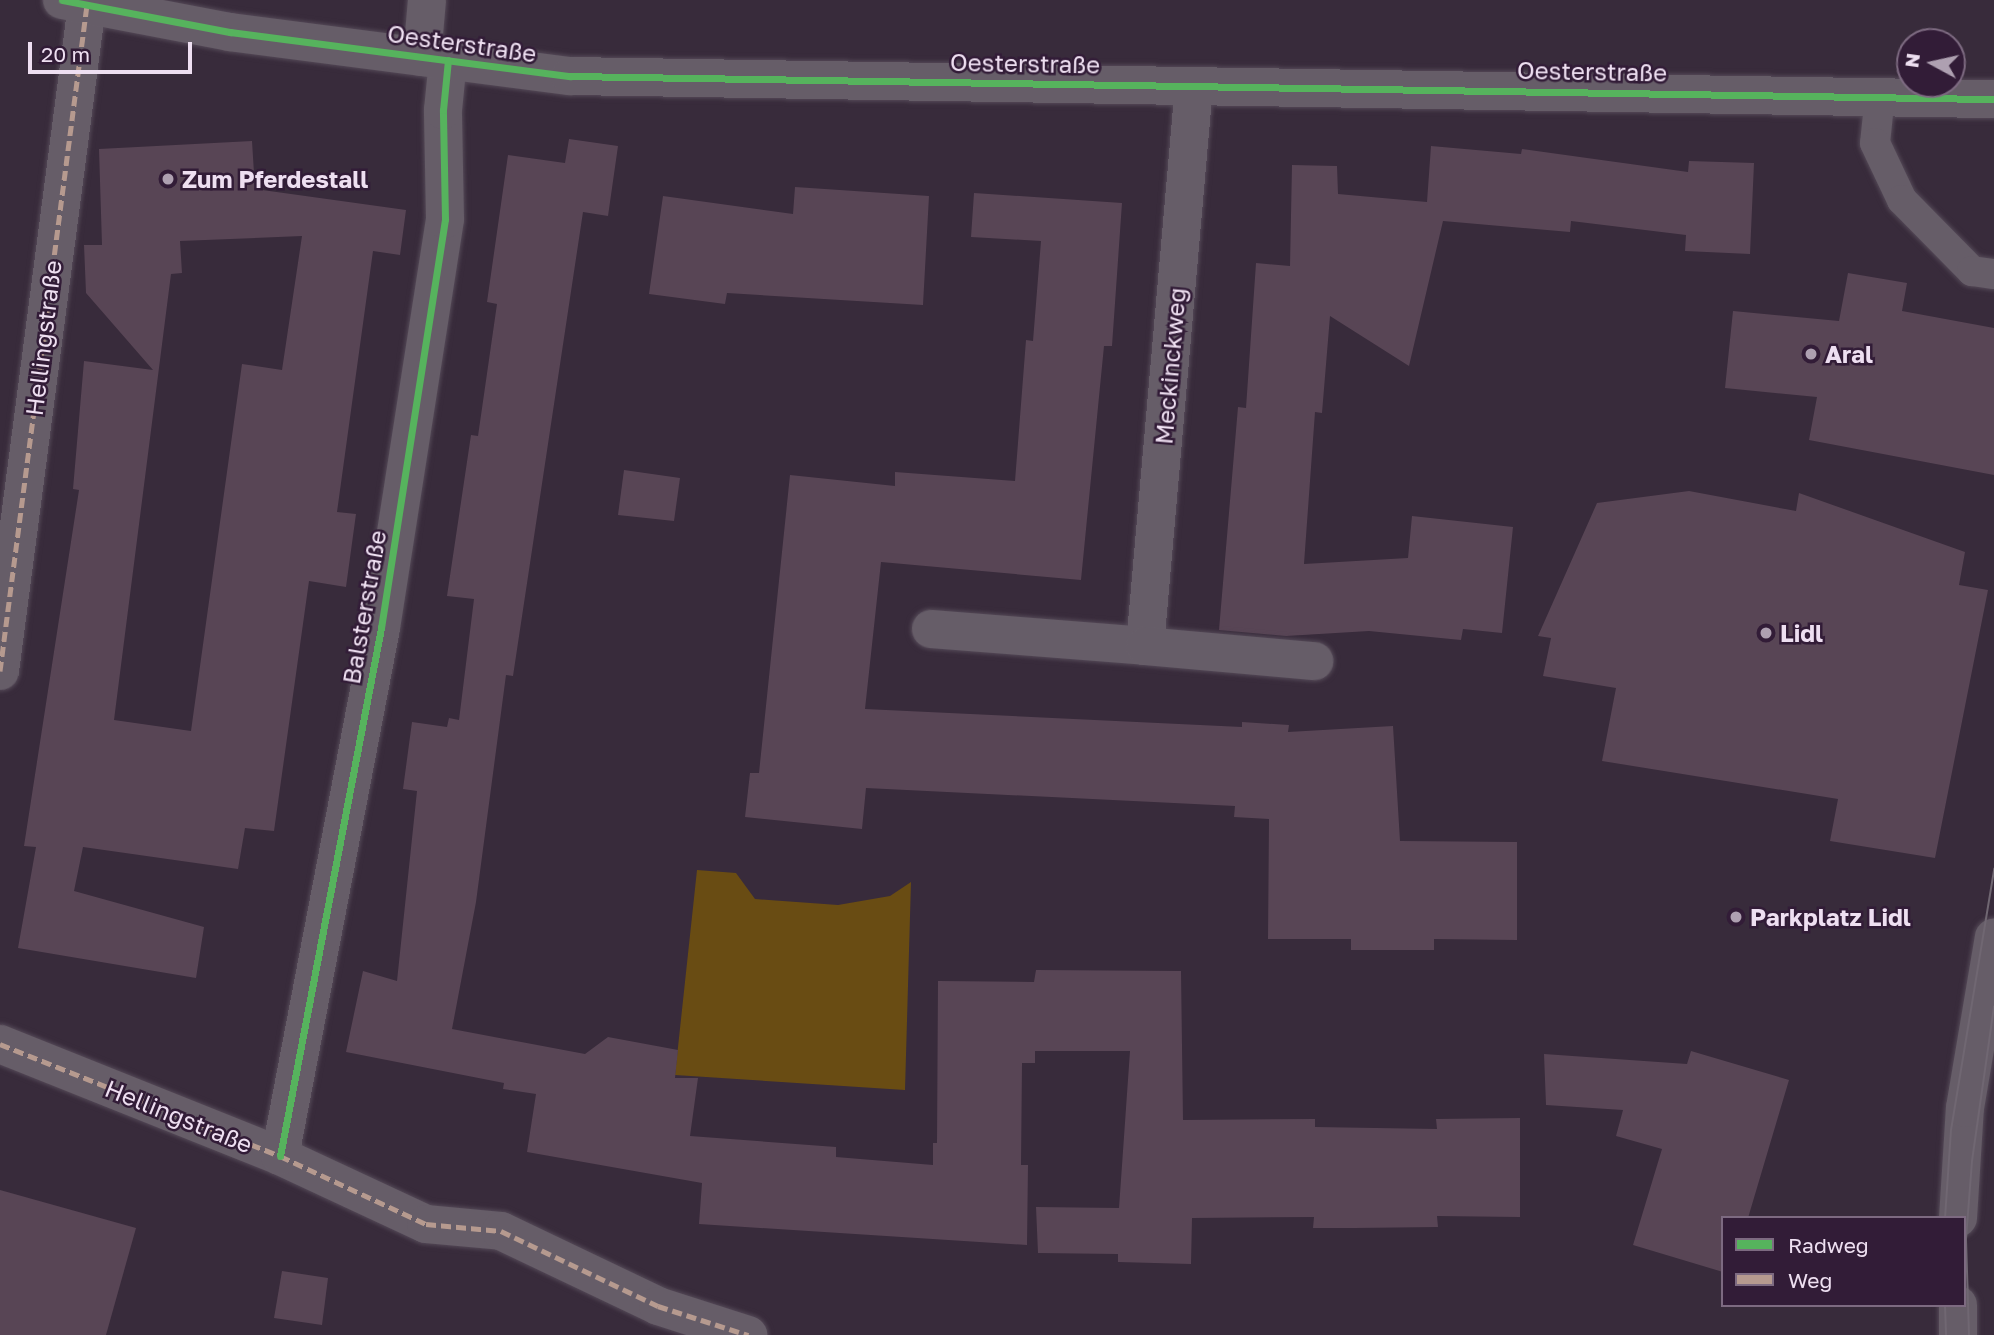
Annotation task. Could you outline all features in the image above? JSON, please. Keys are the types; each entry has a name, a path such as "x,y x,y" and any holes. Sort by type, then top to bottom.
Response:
{"street":[{"name":"Balsterstraße","path":"280,1156 381,628 445,219 443,110 427,0"},
{"name":"Oesterstraße","path":"75,3 230,32 570,76 1994,99"},
{"name":"Hellingstraße","path":"0,671 75,3"},
{"name":"Meckinckweg","path":"1145,646 1194,86"},
{"path":"931,629 1314,661"},
{"path":"1958,1216 1965,1108 1994,937"},
{"name":"Hellingstraße","path":"0,1044 280,1156 426,1224 501,1231 658,1306 748,1335"},
{"path":"1958,1307 1958,1335"}],"lane":[{"path":"1880,96 1875,142 1902,200 1972,271 1994,274"}],"shaded area":[{"path":"697,870 736,873 755,899 838,905 890,896 911,882 905,1090 675,1075"}],"building":[{"path":"569,139 618,146 608,216 583,212 513,676 506,675 476,902 452,1029 585,1054 608,1037 678,1050 675,1078 698,1078 690,1136 836,1147 836,1157 933,1165 933,1143 937,1143 938,981 1034,982 1036,970 1181,971 1183,1120 1315,1119 1315,1127 1437,1129 1436,1119 1520,1118 1520,1217 1437,1216 1438,1227 1354,1228 1313,1228 1314,1217 1192,1218 1191,1264 1118,1262 1118,1254 1038,1253 1036,1207 1119,1208 1130,1051 1035,1051 1035,1063 1022,1063 1021,1165 1028,1165 1027,1245 699,1224 702,1183 527,1152 536,1094 503,1089 504,1083 346,1052 363,971 397,981 417,791 403,789 412,722 447,727 449,718 459,720 474,599 447,596 471,435 478,436 497,304 487,302 508,155 565,163"},
{"path":"252,141 255,189 406,210 400,255 373,251 337,512 356,514 346,587 309,581 274,831 245,828 238,869 83,847 74,891 204,927 196,978 18,948 36,847 24,846 79,490 73,489 84,361 153,370 86,293 84,245 102,245 99,149","holes":["302,236 282,370 242,364 191,731 114,720 171,274 182,273 180,241"]},
{"path":"1431,146 1521,154 1522,149 1688,172 1689,161 1754,163 1750,254 1685,251 1686,235 1571,221 1570,232 1443,221 1409,366 1330,316 1322,413 1315,412 1304,564 1408,558 1412,516 1513,527 1502,633 1463,629 1461,640 1369,631 1286,636 1219,630 1238,407 1246,408 1256,263 1290,266 1292,165 1337,166 1338,194 1427,202"},
{"path":"795,187 929,196 923,305 727,293 725,304 649,294 663,196 793,214"},
{"path":"974,193 1122,203 1112,346 1104,346 1081,580 881,562 865,709 1242,727 1242,722 1289,725 1288,732 1393,726 1400,841 1517,842 1517,940 1434,939 1434,950 1351,950 1351,939 1268,939 1269,819 1234,817 1235,806 866,788 862,829 745,817 750,773 759,773 790,475 895,486 895,472 1015,481 1026,340 1033,341 1041,241 971,237"},
{"path":"1848,273 1907,283 1902,311 1994,328 1994,475 1809,440 1817,397 1725,388 1733,311 1839,321"},
{"path":"624,470 680,478 674,521 618,515"},
{"name":"Lidl","path":"1689,491 1796,511 1799,493 1965,552 1959,585 1988,590 1935,858 1830,841 1838,799 1602,761 1616,688 1543,676 1551,638 1538,636 1597,503"},
{"path":"1691,1051 1789,1080 1749,1216 1721,1216 1721,1271 1633,1245 1662,1149 1616,1136 1623,1110 1546,1105 1544,1054 1687,1064"},
{"path":"0,1190 136,1228 106,1335 0,1335"},
{"path":"282,1271 328,1278 322,1325 274,1318"}],"tram line":[{"path":"1945,1216 1951,1130 1994,869"},
{"path":"1969,1335 1966,1239 1972,1161 1994,1007"},
{"path":"1945,1307 1946,1335"}],"marked path":[{"path":"0,671 87,5"},
{"path":"0,1044 280,1156 426,1224 501,1231 658,1306 748,1335"}],"cycle path":[{"path":"62,0 230,32 570,76 1994,99"},
{"path":"280,1156 381,628 445,219 443,110 448,60"}],"place":[{"name":"Zum Pferdestall","path":"168,179"},
{"name":"Aral","path":"1811,354"},
{"name":"Lidl","path":"1766,633"},
{"name":"Parkplatz Lidl","path":"1736,917"}]}
